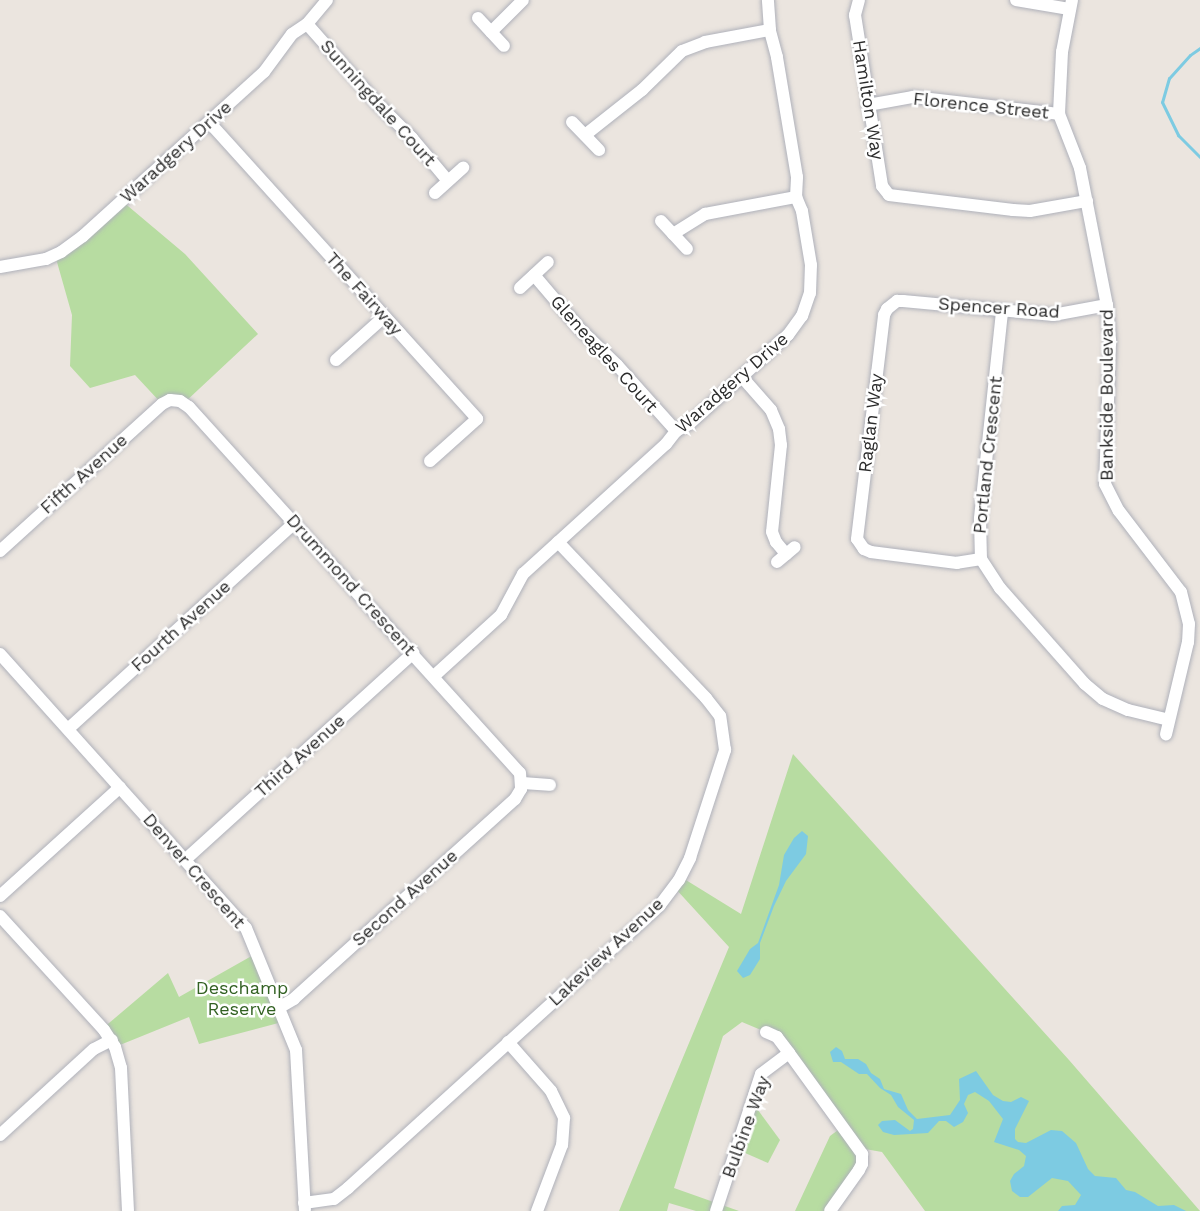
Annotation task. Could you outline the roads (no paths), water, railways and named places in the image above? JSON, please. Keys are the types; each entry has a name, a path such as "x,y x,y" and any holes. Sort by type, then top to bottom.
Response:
{"street":[{"name":"Waradgery Drive","path":"0,267 42,260 67,248 267,69 296,30 307,24 327,0"},
{"path":"491,32 523,0"},
{"name":"Waradgery Drive","path":"434,676 501,615 523,574 666,444 676,431 689,424 795,327 808,301 811,265 802,211 796,197 794,155 770,30 768,0"},
{"path":"1016,0 1070,4"},
{"name":"Hamilton Way","path":"858,1 855,15 868,105 882,186 889,195 1030,211 1087,201"},
{"name":"Bankside Boulevard","path":"1070,4 1062,52 1059,114 1080,168 1107,305 1110,343 1105,484 1119,511 1181,592 1187,607 1188,642 1166,734"},
{"path":"478,18 504,46"},
{"name":"Sunningdale Court","path":"307,24 376,102 412,138 448,181"},
{"path":"585,135 642,90 682,51 705,42 770,30"},
{"name":"Florence Street","path":"868,105 913,97 1059,114"},
{"name":"The Fairway","path":"209,122 477,419 430,461"},
{"path":"572,122 599,150"},
{"name":"Sunningdale Court","path":"435,193 463,168"},
{"path":"673,234 705,214 796,197"},
{"path":"662,220 687,249"},
{"path":"520,288 548,262"},
{"name":"Gleneagles Court","path":"534,275 580,329 617,365 676,431"},
{"name":"Spencer Road","path":"891,304 903,301 1053,315 1107,305"},
{"name":"Raglan Way","path":"891,304 884,315 857,532 859,544 871,552 957,563 981,559"},
{"name":"Portland Crescent","path":"1002,312 980,519 981,559 999,588 1085,684 1111,703 1169,720"},
{"path":"336,360 384,317"},
{"path":"742,377 771,410 779,429 782,445 772,532 776,542 786,554"},
{"name":"Drummond Crescent","path":"170,400 180,401 189,407 517,768 522,783"},
{"name":"Fifth Avenue","path":"0,551 170,400"},
{"name":"Fourth Avenue","path":"68,729 294,523"},
{"name":"Lakeview Avenue","path":"305,1207 332,1200 340,1195 668,895 690,858 725,750 724,729 711,704 558,543"},
{"name":"Third Avenue","path":"186,859 413,653"},
{"name":"Denver Crescent","path":"0,654 242,921 280,1007 297,1058 305,1207"},
{"path":"522,783 550,786"},
{"name":"Second Avenue","path":"280,1007 294,999 502,811 519,794 522,783"},
{"path":"0,896 120,787"},
{"path":"0,916 112,1040 121,1068 128,1211"},
{"path":"766,1032 777,1037 863,1157 859,1170 830,1211"},
{"path":"0,1135 94,1049 112,1040"},
{"path":"508,1042 551,1091 564,1118 562,1145 537,1211"},
{"name":"Bulbine Way","path":"716,1211 760,1074 789,1053"}],"water":[{"path":"802,831 808,836 806,854 786,881 774,906 760,943 760,959 750,975 743,978 737,971 750,949 758,943 779,885 784,855 794,838"},
{"path":"836,1047 842,1051 845,1059 858,1059 866,1064 871,1073 880,1079 884,1089 901,1094 908,1110 917,1119 950,1115 960,1100 959,1079 976,1071 993,1095 1003,1101 1011,1102 1021,1097 1029,1101 1015,1129 1015,1139 1018,1142 1026,1143 1051,1130 1062,1131 1076,1143 1088,1169 1095,1176 1116,1178 1126,1190 1135,1192 1158,1206 1174,1205 1186,1211 1058,1211 1062,1206 1075,1205 1081,1195 1068,1181 1052,1178 1028,1197 1020,1197 1012,1191 1010,1181 1014,1174 1024,1166 1026,1156 1019,1150 994,1142 1003,1119 989,1101 975,1092 968,1095 964,1104 968,1113 963,1122 954,1127 946,1121 939,1121 928,1133 894,1135 883,1132 878,1125 882,1121 895,1120 910,1131 913,1129 914,1120 898,1107 891,1095 880,1088 867,1074 859,1074 841,1062 833,1062 830,1052"}],"waterway":[{"path":"1200,48 1190,55 1169,78 1162,102 1178,135 1200,157"}],"park label":[{"name":"Deschamp Reserve","path":"242,999"}]}
